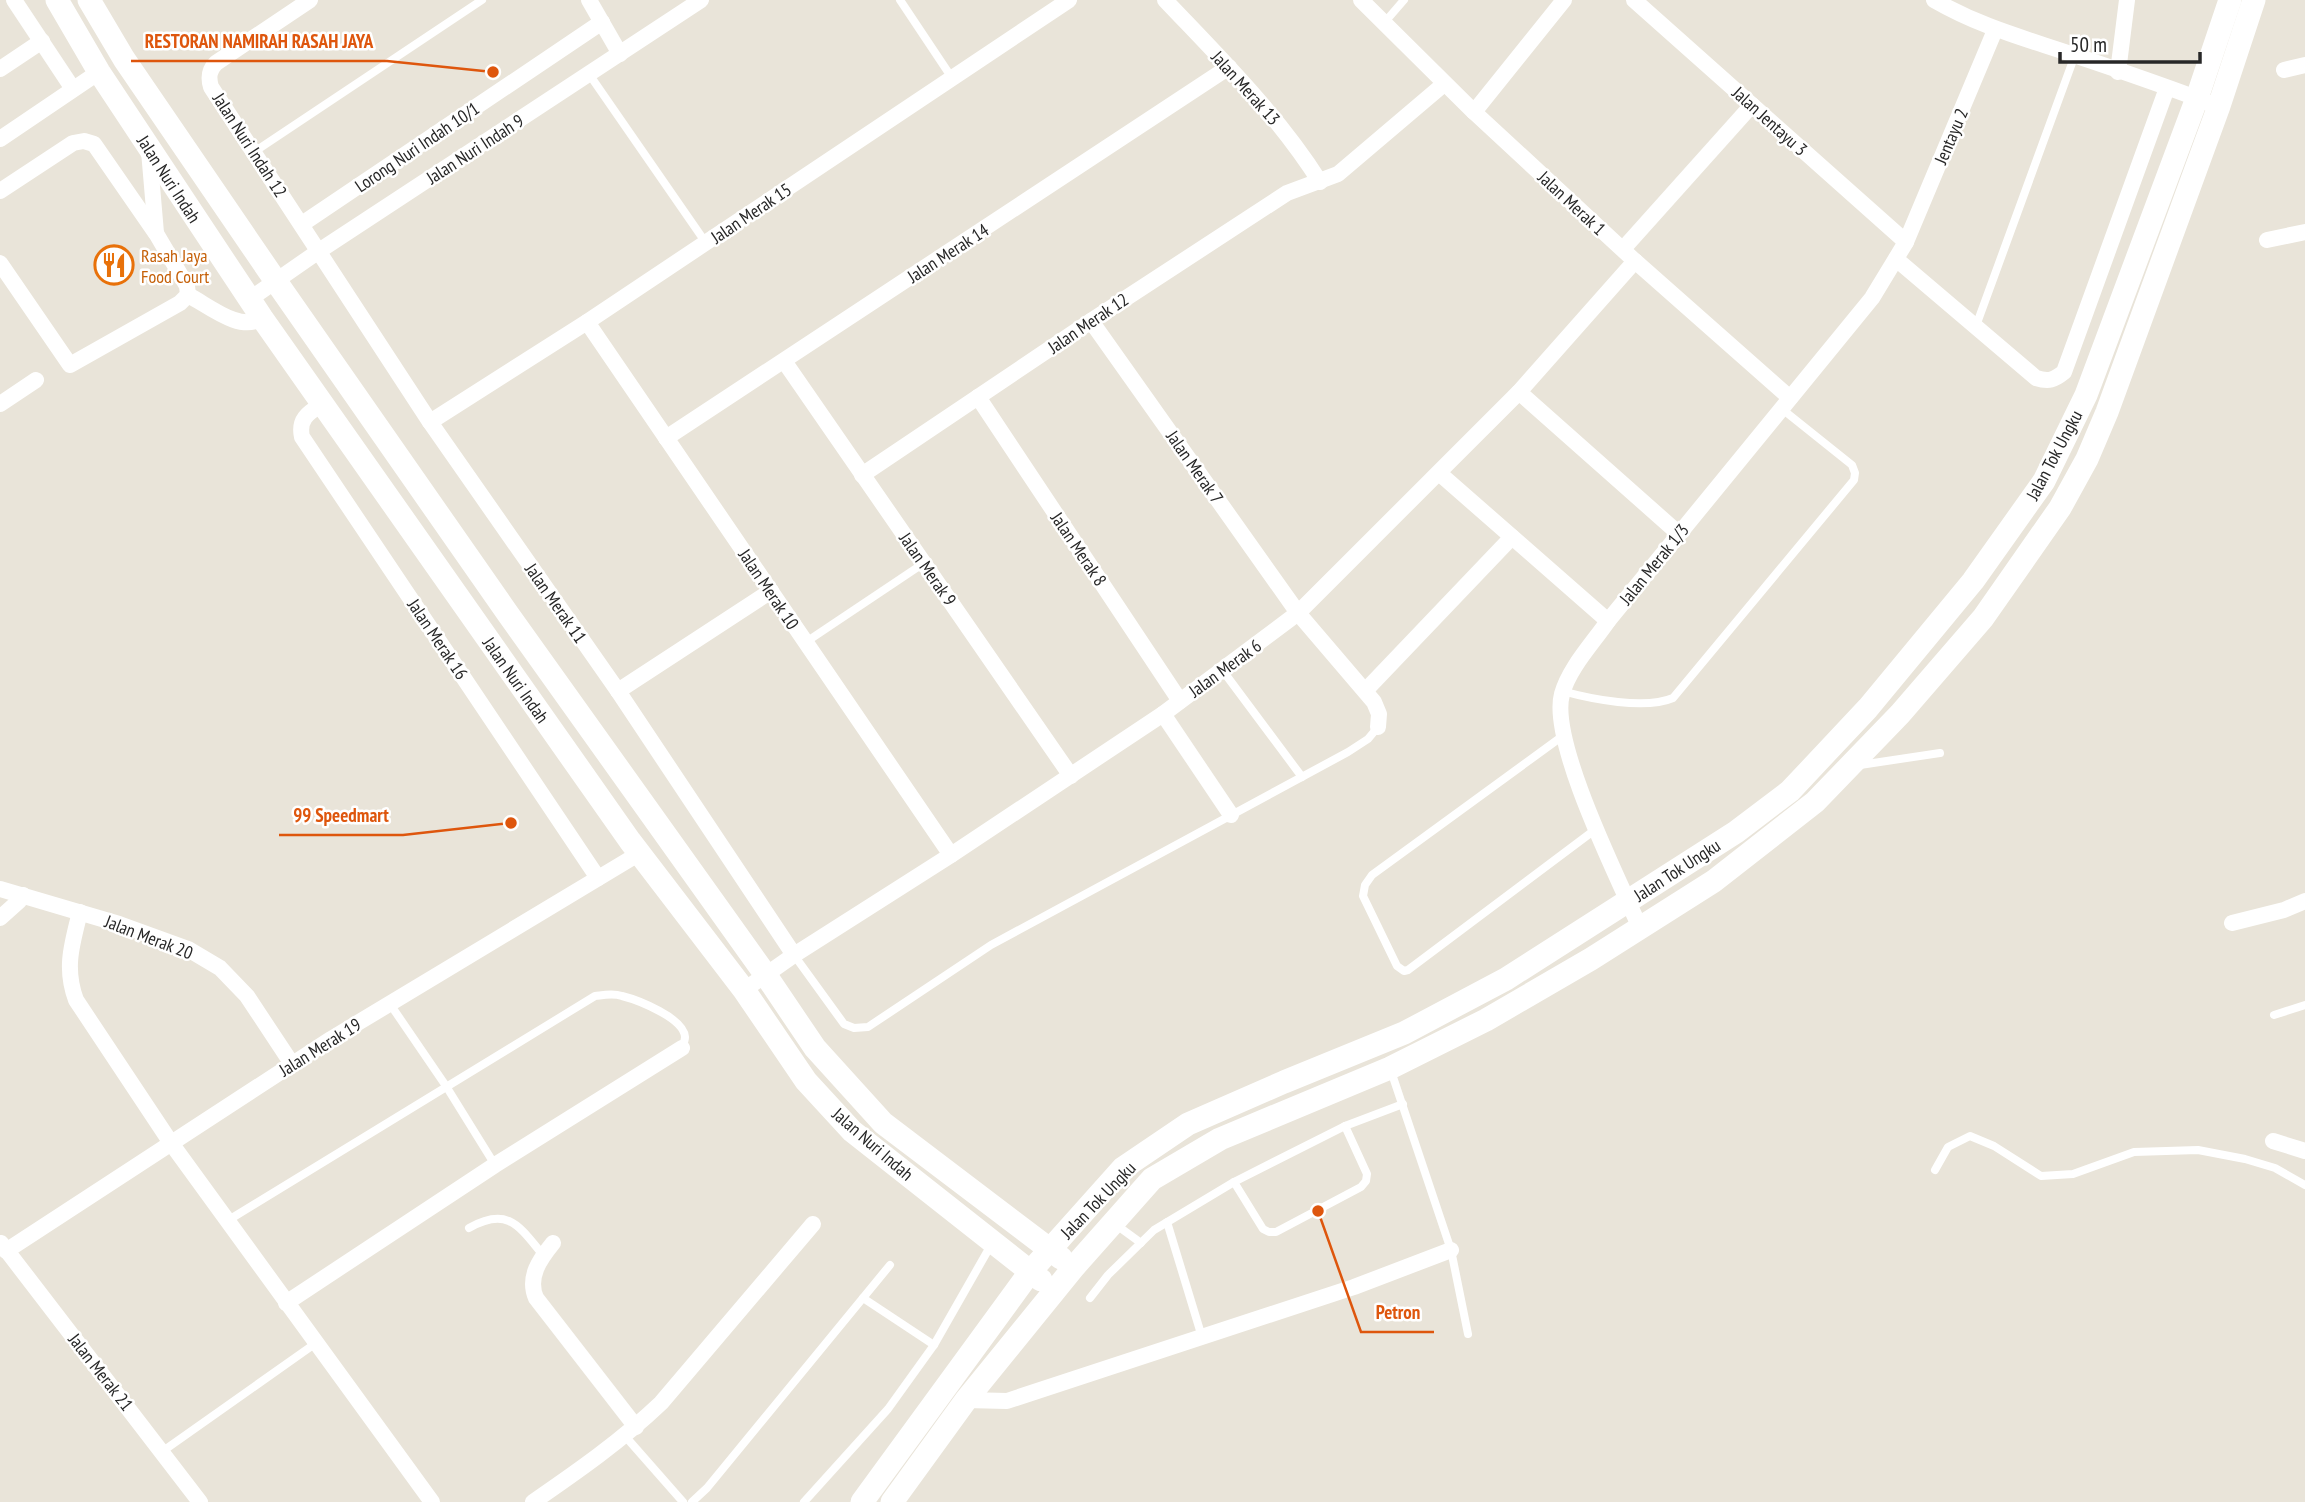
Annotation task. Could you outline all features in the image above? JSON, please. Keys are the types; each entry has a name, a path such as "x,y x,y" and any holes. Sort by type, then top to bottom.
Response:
{"main road":[{"name":"Jalan Nuri Indah","path":"57,0 99,72 322,404 640,853 744,989 806,1081 852,1131 1055,1290"},
{"name":"Jalan Nuri Indah","path":"89,0 124,59 275,280 815,1048 883,1123 1074,1266"},
{"name":"Jalan Tok Ungku","path":"862,1502 1030,1272 1123,1168 1188,1124 1404,1033 1506,979 1736,832 1790,791 1868,708 1973,581 2043,481 2085,394 2197,98 2230,0"},
{"name":"Jalan Tok Ungku","path":"892,1502 966,1401 1074,1266 1152,1179 1220,1139 1390,1068 1486,1020 1591,959 1714,881 1815,802 1900,714 1983,618 2060,508 2087,459 2107,412 2219,106 2254,0"}],"street":[{"path":"14,0 73,89"},
{"name":"Jalan Nuri Indah 12","path":"310,0 211,68 209,75 211,87 319,251"},
{"path":"589,0 620,54"},
{"name":"Jalan Nuri Indah 9","path":"256,308 275,280 701,0"},
{"name":"Jalan Merak 15","path":"430,422 587,322 1069,0"},
{"name":"Jalan Merak 13","path":"1165,0 1229,67 1299,149 1320,182"},
{"name":"Jalan Merak 1","path":"1361,0 1444,85 1786,404"},
{"path":"1474,112 1564,0"},
{"name":"Jalan Jentayu 3","path":"1634,0 1906,242"},
{"path":"1934,0 1995,30 2219,106"},
{"path":"2118,72 2127,0"},
{"name":"Lorong Nuri Indah 10/1","path":"302,225 602,22"},
{"name":"Jentayu 2","path":"1906,242 1995,30"},
{"path":"0,69 42,41"},
{"path":"2284,70 2305,65"},
{"name":"Jalan Merak 14","path":"666,438 1229,67"},
{"path":"0,139 99,72"},
{"name":"Jalan Merak 12","path":"862,475 1287,193 1338,174 1444,85"},
{"path":"1896,259 2036,378 2046,381 2055,379 2064,372 2167,88"},
{"name":"Jalan Merak 6","path":"744,989 1163,714 1298,614 1519,391 1752,105"},
{"path":"0,191 73,143 83,141 94,144 157,235 187,286 188,295"},
{"path":"149,148 157,235"},
{"path":"2267,240 2305,232"},
{"name":"Jalan Merak 1/3","path":"1562,691 1608,621 1872,298 1906,242"},
{"name":"Jalan Merak 11","path":"319,251 430,422 618,691 794,955"},
{"path":"0,263 70,365 180,303 188,295"},
{"path":"188,295 235,320 248,323 256,322 256,308"},
{"name":"Jalan Merak 7","path":"1091,321 1298,614 1374,702 1380,714 1378,727"},
{"name":"Jalan Merak 10","path":"587,322 951,855"},
{"name":"Jalan Merak 9","path":"784,361 1071,776"},
{"path":"0,404 36,380"},
{"path":"1519,391 1678,533"},
{"name":"Jalan Merak 8","path":"978,397 1180,701"},
{"name":"Jalan Merak 16","path":"322,404 302,420 302,438 598,878"},
{"path":"1438,473 1608,621"},
{"path":"1365,691 1512,537"},
{"path":"618,691 771,591"},
{"path":"1562,691 1560,703 1564,735 1578,783 1640,928"},
{"path":"1163,714 1231,815"},
{"name":"Jalan Merak 19","path":"3,1247 390,1004 640,853"},
{"name":"Jalan Merak 20","path":"0,889 80,912 188,949 220,968 247,996 292,1065"},
{"path":"0,918 23,895"},
{"path":"2232,923 2284,910 2305,901"},
{"path":"80,912 69,965 70,984 76,1000 171,1143 432,1502"},
{"path":"286,1303 495,1165 682,1048"},
{"path":"2273,1141 2305,1151"},
{"path":"533,1502 595,1460 631,1432 661,1403 813,1224"},
{"name":"Jalan Merak 21","path":"3,1247 200,1502"},
{"path":"548,1249 534,1277 533,1290 536,1298 631,1432"},
{"path":"966,1401 1007,1401 1354,1287 1451,1250"}],"lane":[{"path":"254,152 482,0"},
{"path":"901,0 952,78"},
{"path":"1384,23 1404,0"},
{"path":"1976,326 2075,55"},
{"path":"589,74 706,243"},
{"path":"1562,691 1599,701 1655,703 1673,698 1854,480 1852,466 1786,404"},
{"path":"806,642 924,563"},
{"path":"1223,671 1302,777"},
{"path":"794,955 844,1024 854,1028 868,1027 991,945 1348,752 1368,739 1378,727"},
{"path":"1564,735 1373,875 1365,885 1363,895 1397,966 1404,971 1408,970 1599,836"},
{"path":"1850,766 1940,753"},
{"path":"227,1221 595,996 622,995 666,1014 685,1036 682,1048"},
{"path":"390,1004 446,1086 495,1165"},
{"path":"2274,1015 2305,1005"},
{"path":"1390,1068 1451,1250 1468,1334"},
{"path":"1090,1298 1108,1275 1154,1230 1234,1182 1345,1126 1403,1104"},
{"path":"1234,1182 1263,1229 1276,1232 1361,1187 1366,1181 1367,1174 1345,1126"},
{"path":"1936,1170 1948,1147 1970,1136 1994,1146 2041,1176 2073,1174 2134,1152 2198,1150 2275,1168 2305,1185"},
{"path":"469,1228 484,1219 510,1221 548,1249"},
{"path":"1112,1221 1141,1243"},
{"path":"1167,1222 1202,1337"},
{"path":"804,1502 888,1409 934,1345 993,1242"},
{"path":"692,1502 707,1488 890,1265"},
{"path":"863,1298 934,1345"},
{"path":"163,1451 316,1343"},
{"path":"631,1432 683,1502"}],"place":[{"name":"RESTORAN NAMIRAH RASAH JAYA","path":"493,72"},
{"name":"Rasah Jaya Food Court","path":"114,265"},
{"name":"99 Speedmart","path":"511,823"},
{"name":"Petron","path":"1318,1211"}]}
